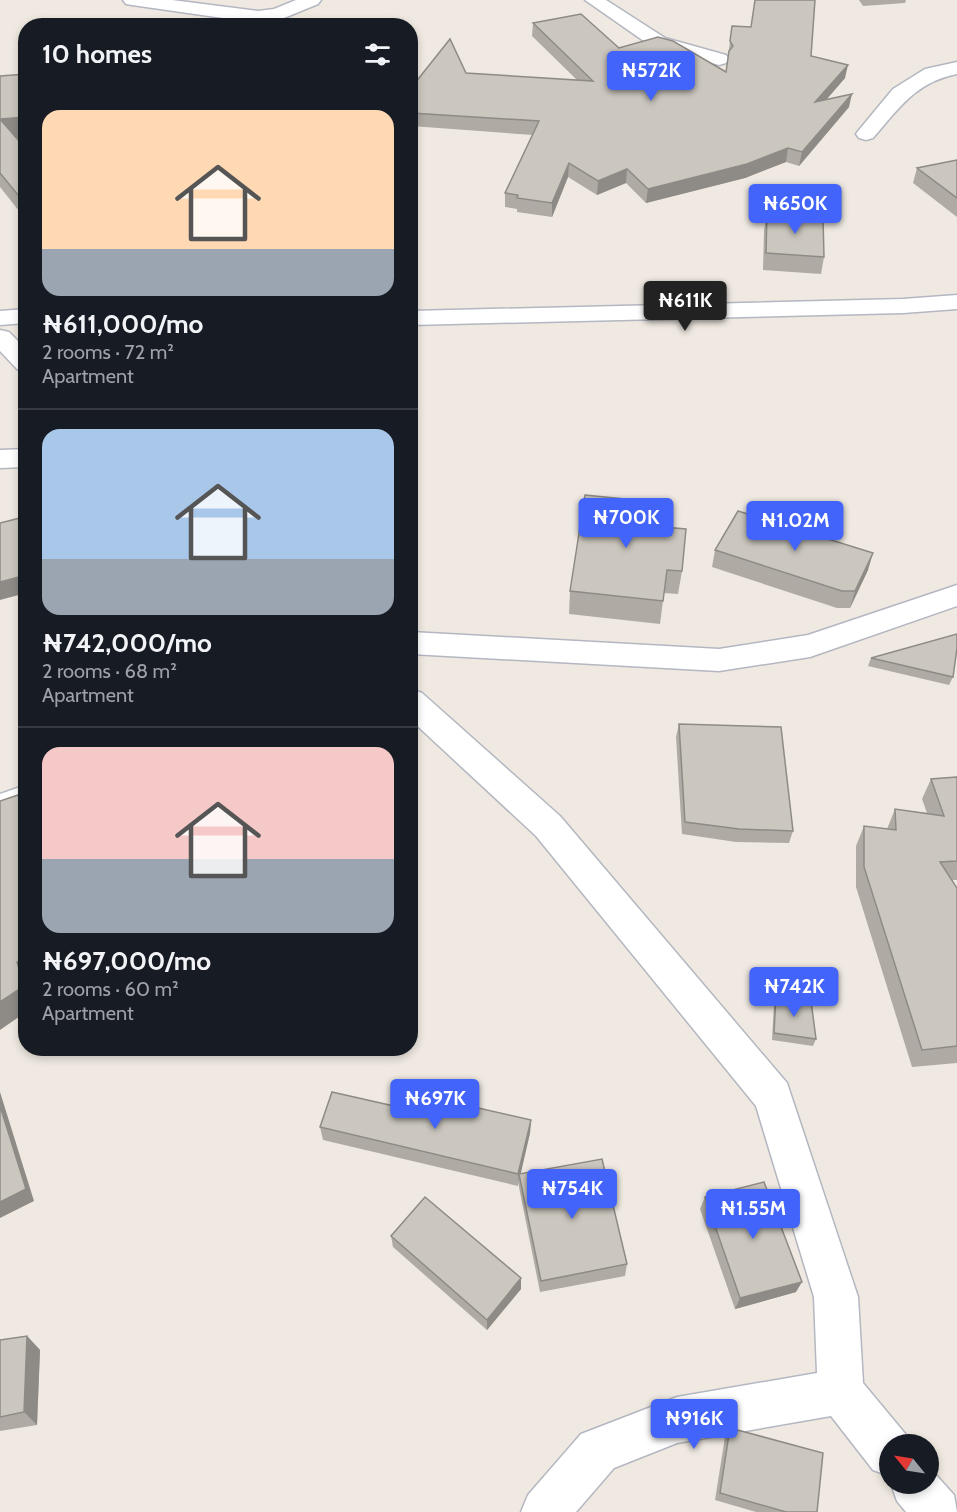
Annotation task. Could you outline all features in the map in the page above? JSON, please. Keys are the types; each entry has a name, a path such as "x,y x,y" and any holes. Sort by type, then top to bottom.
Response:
{"street":[{"path":"132,0 258,17 278,14 312,0"},
{"path":"594,0 658,42 719,58"},
{"path":"866,134 900,93 932,73 957,68"},
{"path":"418,318 903,306 956,302"},
{"path":"0,318 18,317"},
{"path":"0,337 18,356"},
{"path":"0,459 18,458"},
{"path":"418,643 719,660 810,646 957,595"},
{"path":"418,707 548,826 773,1096 836,1298 841,1392 879,1439"},
{"path":"0,808 18,801"},
{"path":"545,1512 598,1451 677,1420 841,1392"},
{"path":"922,1494 937,1512"}],"building":[{"path":"755,0 815,0 811,56 848,65 815,102 852,94 802,152 788,148 747,164 648,189 627,169 598,181 569,163 552,203 517,198 518,195 505,193 539,121 418,113 418,79 450,39 466,73 593,81 533,23 581,14 619,48 658,37 673,41 726,72 729,51 733,46 730,41 732,26 751,27"},
{"path":"18,75 18,118 0,119 0,76"},
{"path":"0,119 18,140 18,195 0,173"},
{"path":"957,160 957,198 917,168"},
{"path":"767,213 823,218 824,257 766,253"},
{"path":"585,495 665,503 663,527 686,529 682,571 667,570 663,601 570,591"},
{"path":"738,511 873,553 855,591 842,591 715,550"},
{"path":"18,518 18,577 0,582 0,523"},
{"path":"957,634 953,677 871,658"},
{"path":"679,724 781,727 793,831 739,829 685,822"},
{"path":"957,777 957,861 940,862 957,888 957,1046 922,1050 864,867 864,826 896,830 895,809 944,816 931,779"},
{"path":"18,795 18,990 0,1002 0,801"},
{"path":"776,995 811,1001 816,1039 774,1033"},
{"path":"332,1092 425,1113 430,1097 531,1120 518,1174 320,1127"},
{"path":"0,1106 26,1189 0,1202"},
{"path":"602,1159 627,1264 541,1281 519,1174"},
{"path":"764,1182 802,1282 740,1298 705,1197"},
{"path":"425,1197 521,1278 487,1320 391,1236"},
{"path":"27,1336 24,1412 0,1417 0,1340"},
{"path":"730,1428 823,1453 817,1512 786,1512 720,1493"}]}
